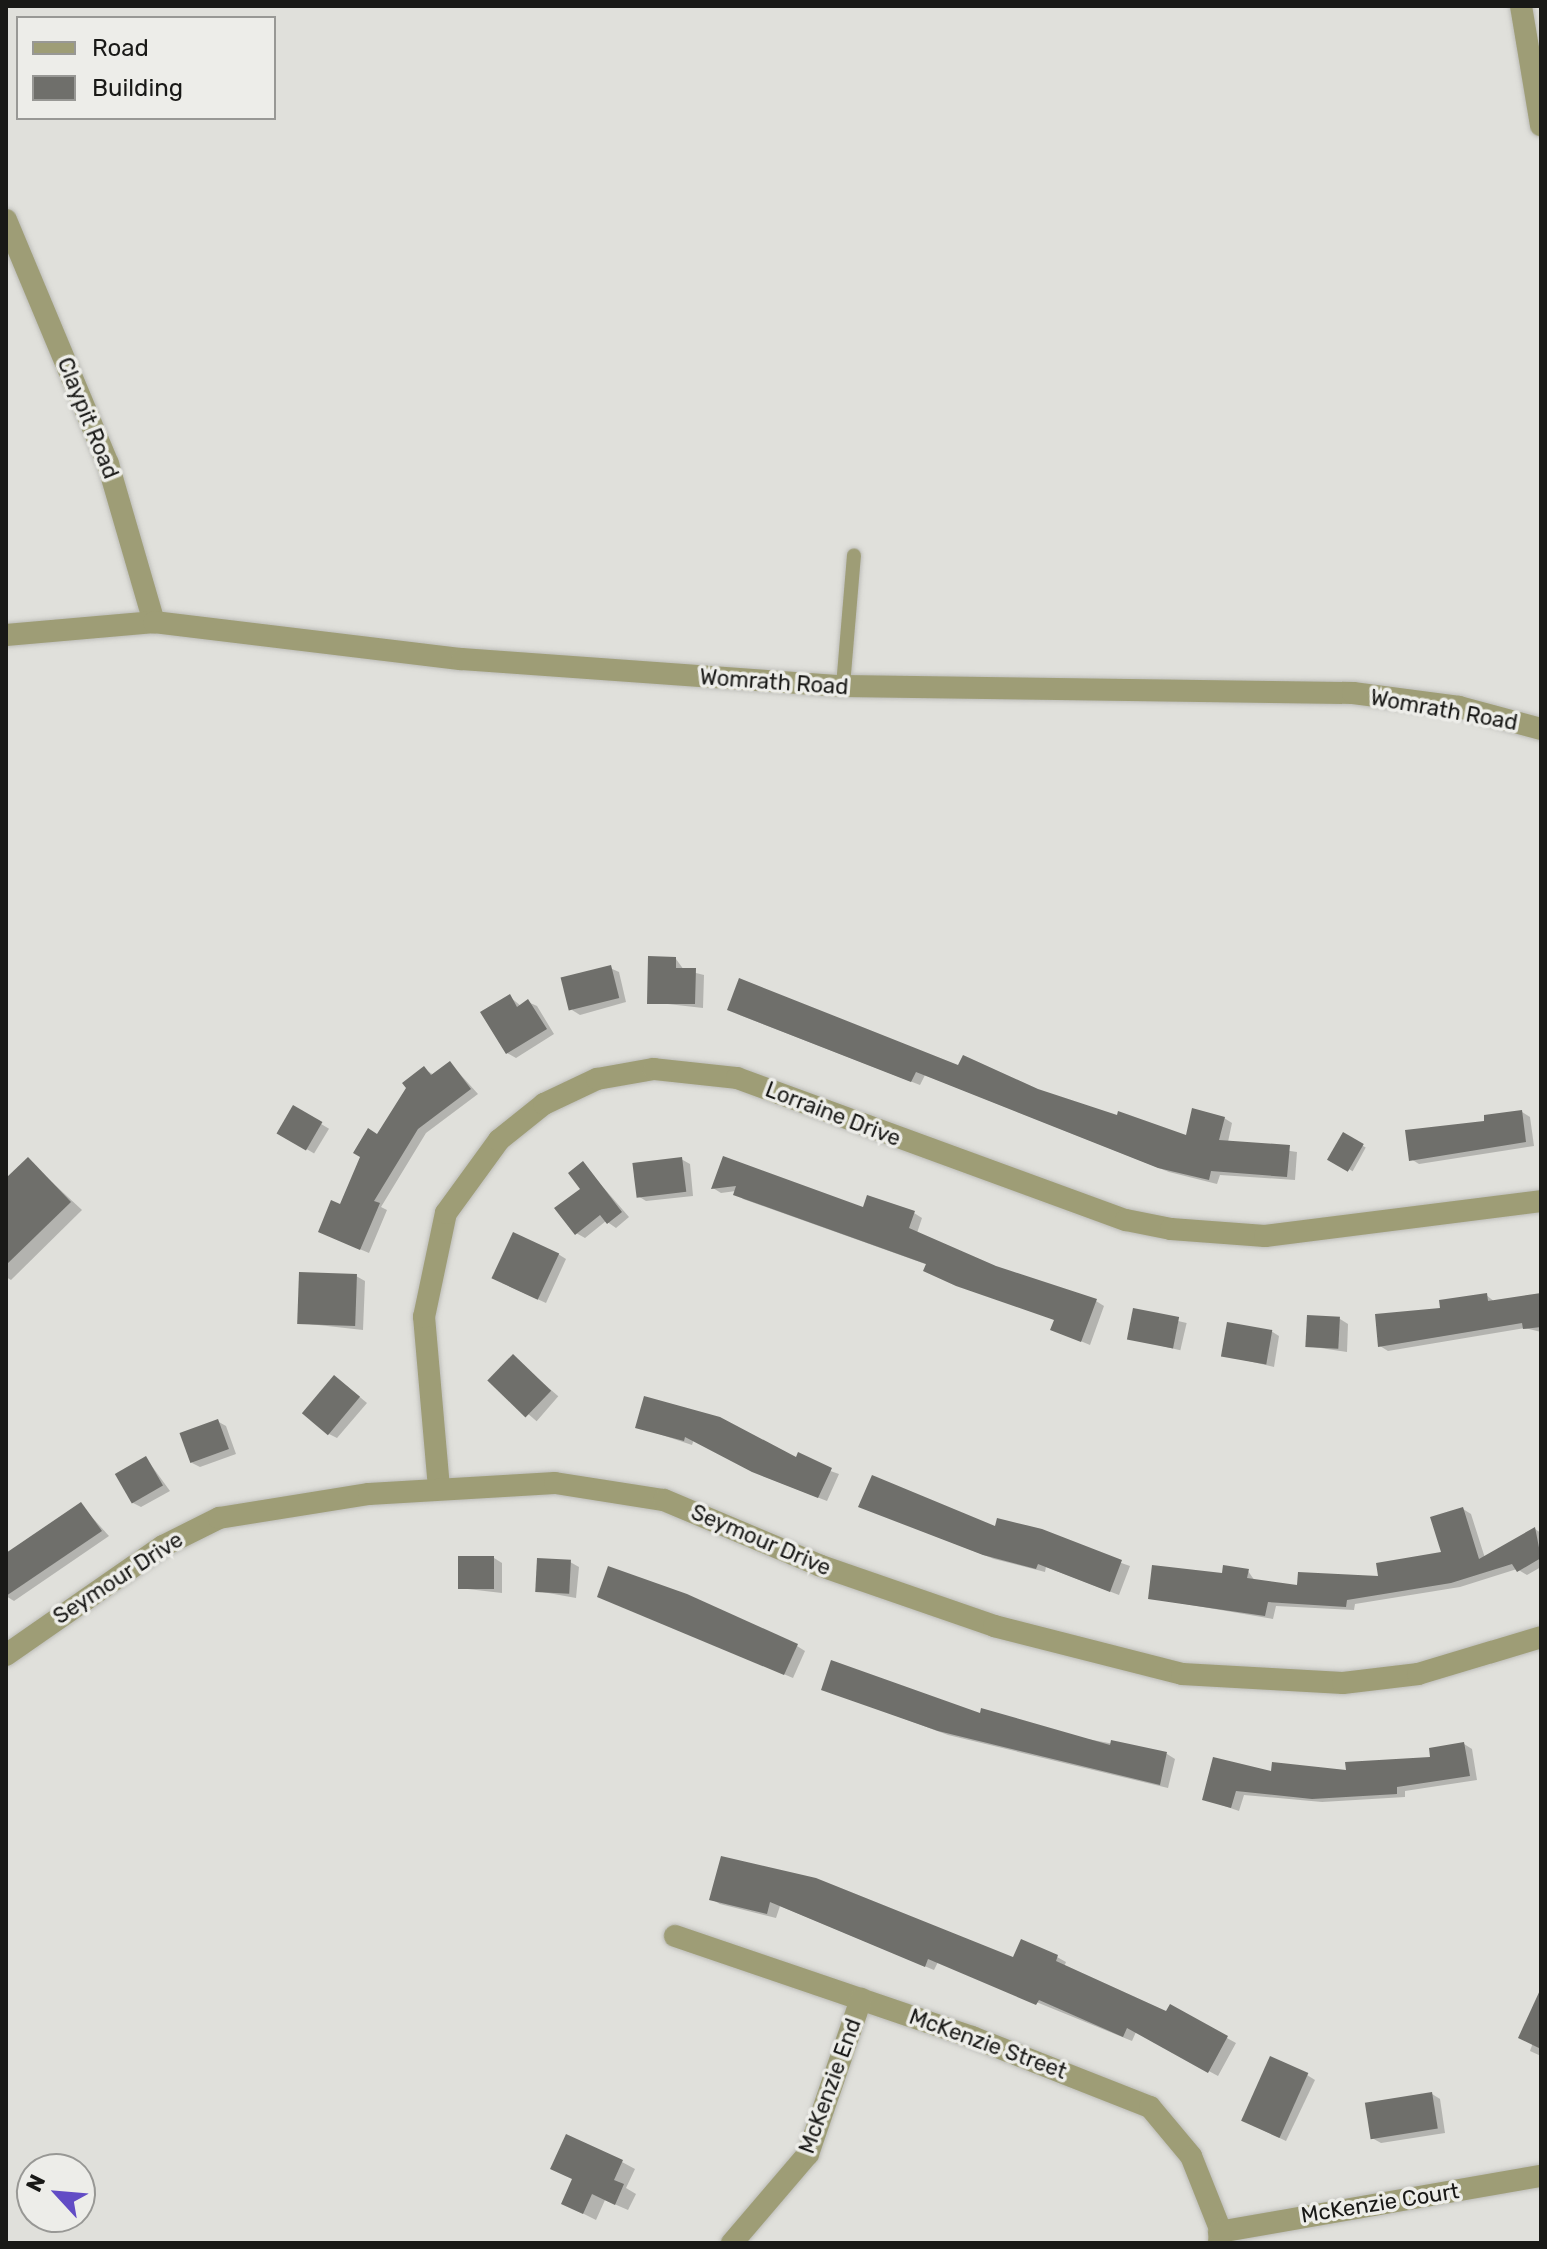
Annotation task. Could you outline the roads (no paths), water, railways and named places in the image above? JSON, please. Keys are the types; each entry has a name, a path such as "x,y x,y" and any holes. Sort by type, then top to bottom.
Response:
{"street":[{"path":"1521,6 1541,125"},
{"name":"Claypit Road","path":"6,220 108,464 154,622"},
{"name":"Womrath Road","path":"6,635 154,622 477,660 843,686 934,691 1353,693 1459,707 1541,729"},
{"name":"Lorraine Drive","path":"439,1488 424,1317 446,1213 499,1140 544,1104 597,1079 654,1069 737,1078 1126,1220 1171,1229 1265,1236 1541,1201"},
{"name":"Seymour Drive","path":"6,1655 163,1546 219,1518 249,1509 439,1488 555,1483 628,1490 695,1511 821,1566 994,1626 1182,1674 1343,1683 1418,1674 1541,1637"},
{"name":"McKenzie Street","path":"675,1936 861,1999 1150,2107 1181,2138 1219,2237"},
{"name":"McKenzie End","path":"732,2243 808,2154 861,1999"},
{"name":"McKenzie Court","path":"1219,2237 1541,2176"}],"lane":[{"path":"843,686 854,555"}]}
